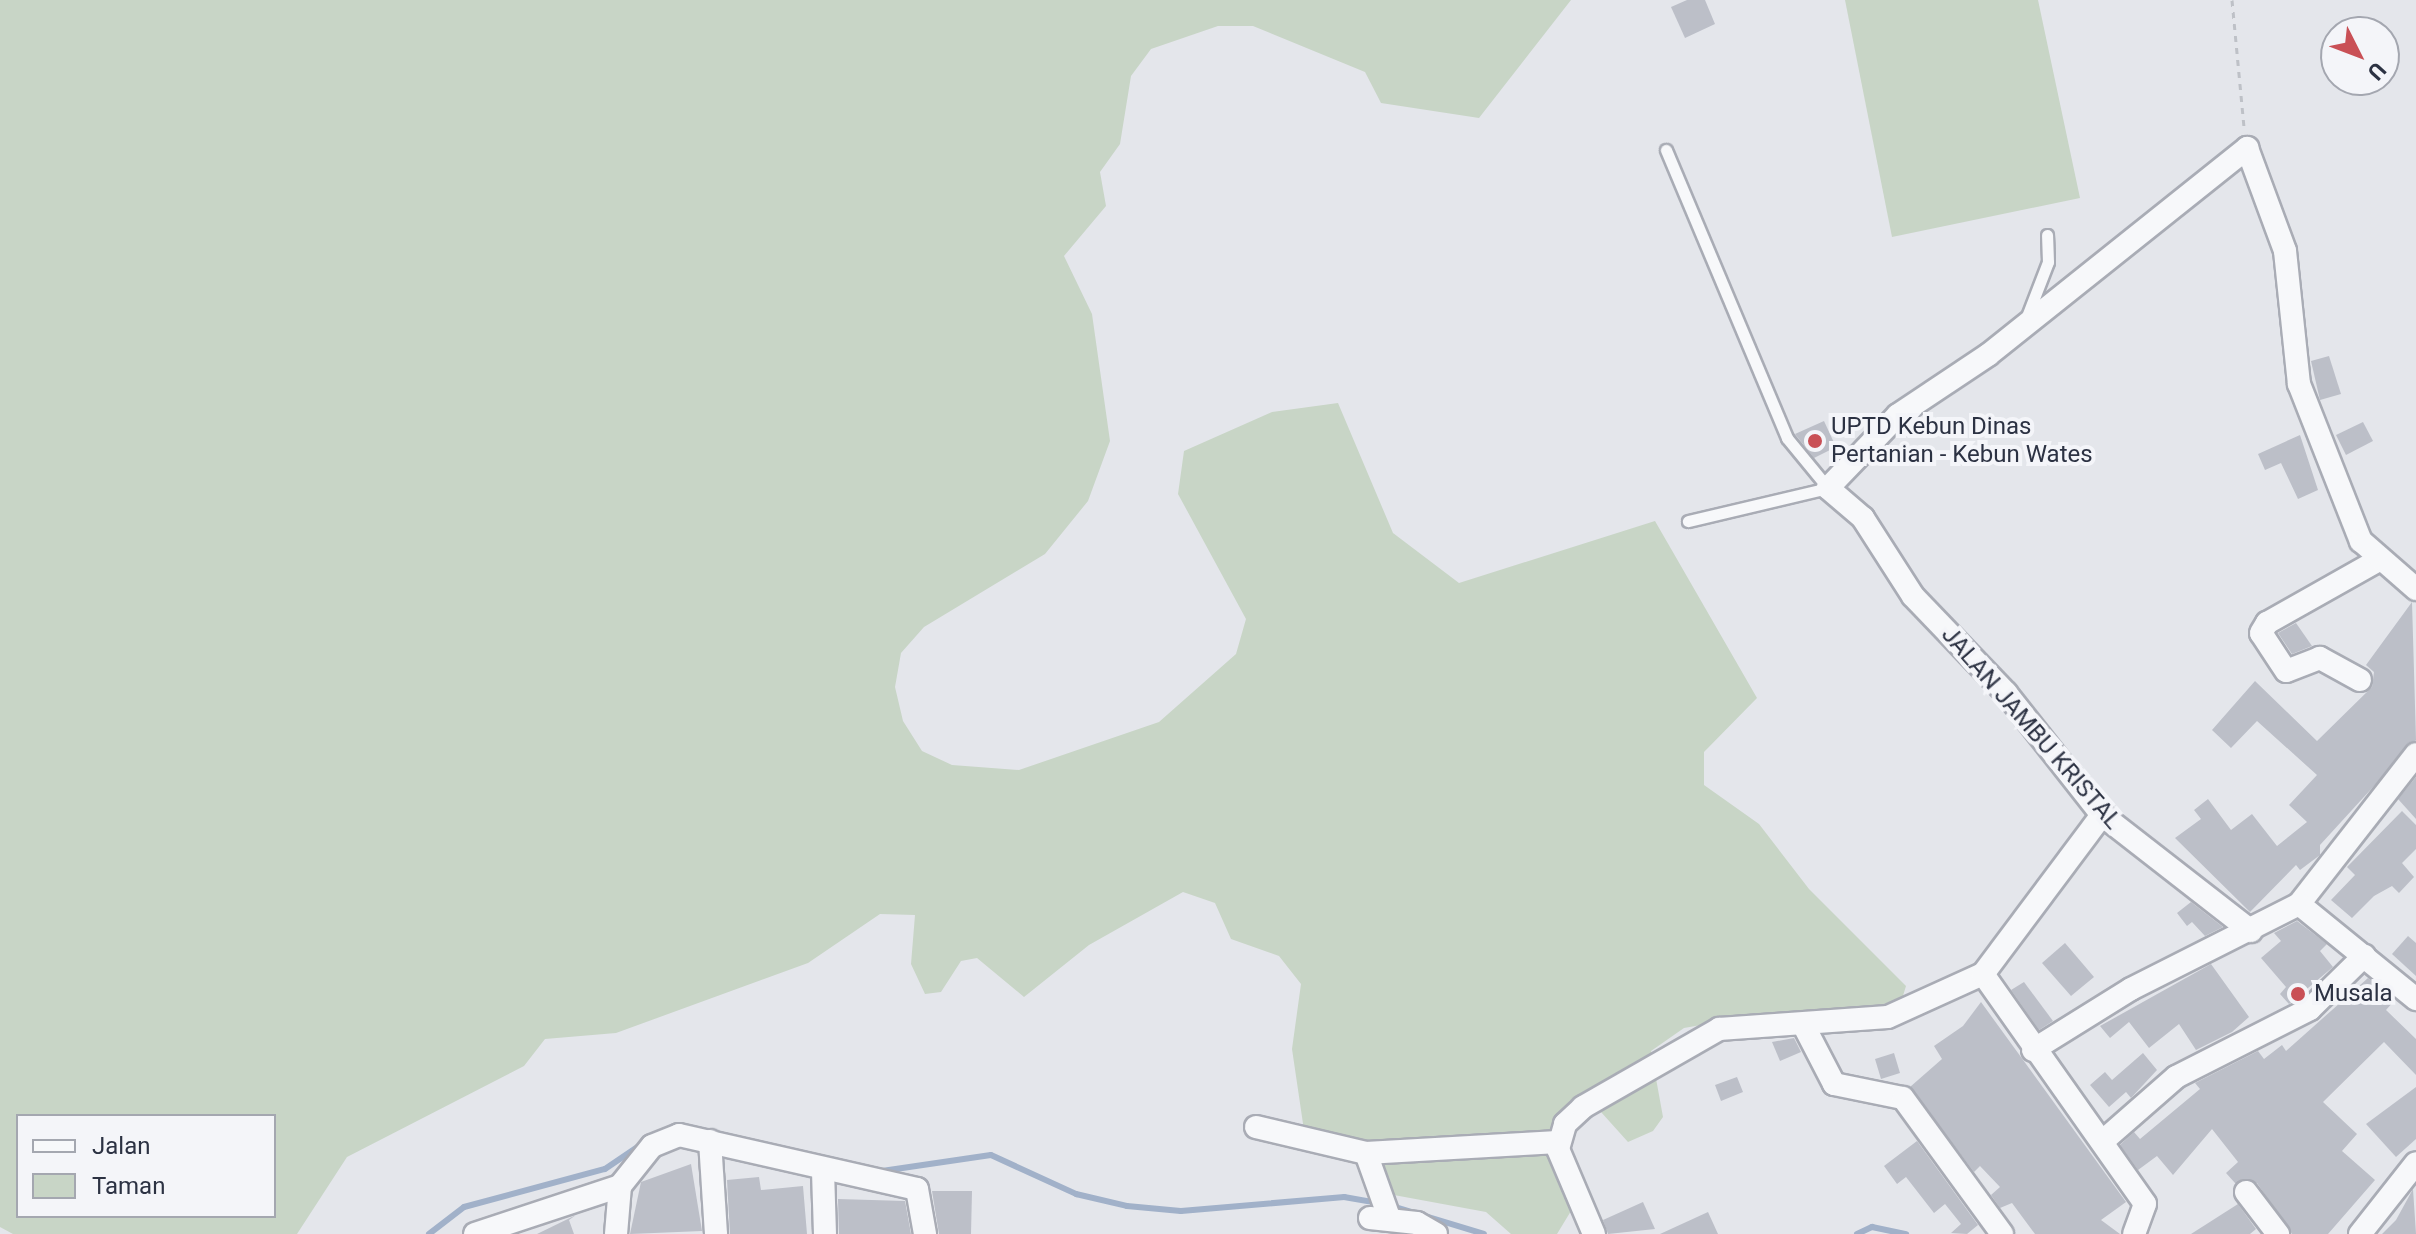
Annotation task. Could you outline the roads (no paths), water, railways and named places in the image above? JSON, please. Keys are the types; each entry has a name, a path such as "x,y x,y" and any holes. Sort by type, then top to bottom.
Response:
{"street":[{"path":"1828,488 1898,415 2023,327 2247,148 2285,251 2299,384 2361,541 2377,561 2416,589"},
{"name":"JALAN JAMBU KRISTAL","path":"1828,488 1863,518 1913,596 2006,693 2102,815 2251,931"},
{"path":"2360,680 2320,658 2286,671 2261,633 2267,623 2377,561"},
{"path":"2033,1050 2131,989 2251,931 2299,904 2416,754"},
{"path":"1558,1142 1583,1107 1693,1039 1745,1026 1805,1028 1888,1017 1983,974 2102,815"},
{"path":"2299,904 2416,999"},
{"path":"2103,1141 2176,1077 2310,1009 2364,956"},
{"path":"1983,974 2033,1050 2103,1141 2145,1204 2134,1234"},
{"path":"1805,1028 1834,1084 1903,1098 2002,1234"},
{"path":"1256,1127 1366,1153 1558,1142"},
{"path":"475,1234 620,1186 667,1137 710,1141 823,1171 917,1189 925,1234"},
{"path":"710,1141 716,1234"},
{"path":"1558,1142 1594,1234"},
{"path":"1366,1153 1382,1211 1436,1234"},
{"path":"2360,1234 2416,1163"},
{"path":"823,1171 825,1234"},
{"path":"616,1234 620,1186"},
{"path":"2246,1192 2278,1234"}],"lane":[{"path":"1666,150 1787,438 1828,488 1688,521"},
{"path":"2023,327 2048,262 2047,235"}],"waterway":[{"path":"429,1234 464,1207 605,1169 639,1146"},
{"path":"882,1171 991,1155 1076,1194 1127,1206 1181,1211 1344,1197 1377,1203"},
{"path":"1392,1206 1484,1234"},
{"path":"1857,1234 1872,1227 1906,1234"}],"place":[{"name":"UPTD Kebun Dinas Pertanian - Kebun Wates","path":"1815,441"},
{"name":"Musala","path":"2298,994"}]}
